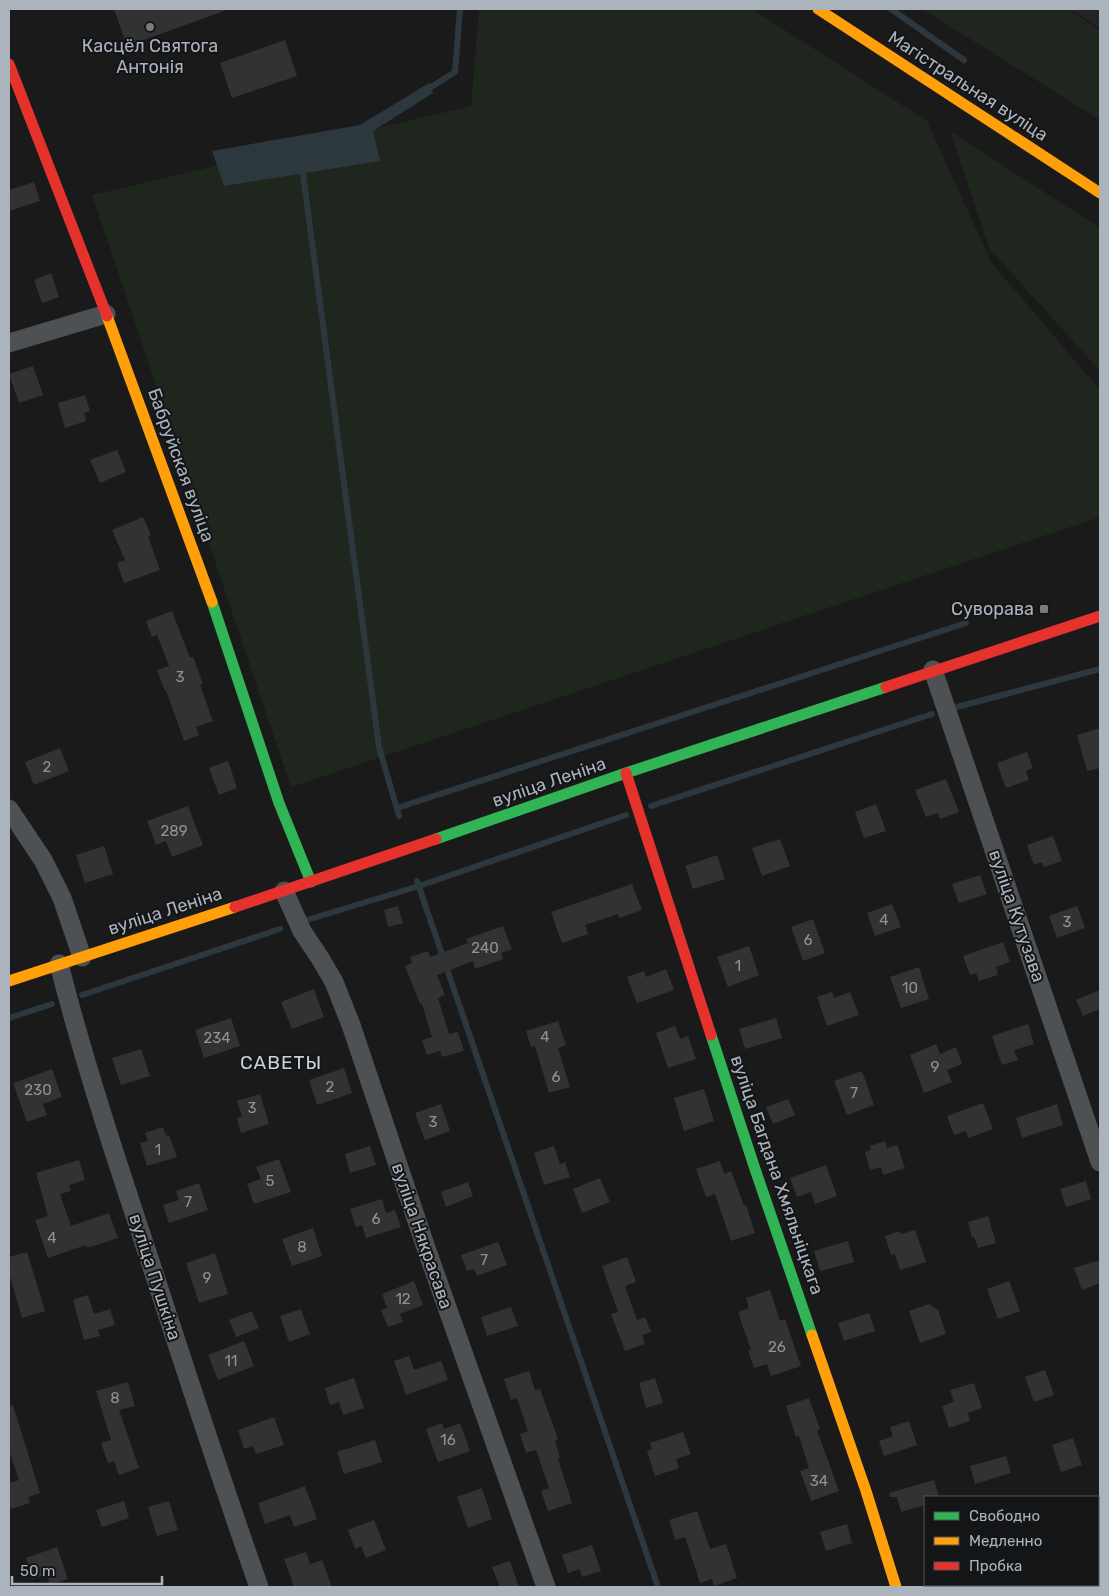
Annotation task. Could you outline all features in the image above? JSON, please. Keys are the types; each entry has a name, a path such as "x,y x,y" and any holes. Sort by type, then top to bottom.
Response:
{"street":[{"name":"Магістральная вуліца","path":"818,9 1100,193"},
{"name":"Бабруйская вуліца","path":"9,64 106,314 210,595 279,803 311,882"},
{"path":"9,343 106,314"},
{"name":"вуліца Леніна","path":"9,981 311,882 626,773 1100,616"},
{"name":"вуліца Кутузава","path":"933,670 1100,1162"},
{"name":"вуліца Багдана Хмяльніцкага","path":"626,773 755,1169 866,1491 896,1587"},
{"path":"9,809 43,860 58,890 82,957"},
{"name":"вуліца Някрасава","path":"284,891 302,931 334,982 351,1025 425,1245 546,1587"},
{"name":"вуліца Пушкіна","path":"59,964 73,1020 126,1188 220,1477 259,1587"}],"shaded area":[{"path":"479,9 752,9 927,121 991,262 1100,390 1100,517 291,787 92,195 471,106"},
{"path":"922,9 1068,9 1100,30 1100,120"},
{"path":"1070,9 1100,9 1100,28 1076,13"},
{"path":"429,83 433,93 373,131 380,161 224,186 212,151 360,125"},
{"path":"950,131 1100,228 1100,371 989,248"}],"building":[{"name":"Касцёл Святога Антонія","path":"114,9 224,9 224,11 127,46"},
{"path":"285,40 297,76 232,98 220,63"},
{"path":"34,182 40,201 9,211 9,190"},
{"path":"51,273 59,297 42,303 34,280"},
{"path":"33,366 43,395 19,403 9,374"},
{"path":"85,395 90,411 84,413 86,421 65,428 58,403"},
{"path":"117,450 126,472 100,483 90,460"},
{"path":"143,517 151,535 148,536 160,570 124,583 117,563 125,560 112,530"},
{"path":"172,611 190,658 193,657 203,684 200,685 213,721 196,727 199,735 184,741 157,670 169,666 157,635 152,637 146,621"},
{"path":"1100,728 1100,768 1087,771 1077,735"},
{"path":"60,748 69,771 34,785 25,762"},
{"path":"1027,752 1033,768 1026,771 1029,780 1006,788 997,763"},
{"path":"228,761 237,788 219,795 209,768"},
{"path":"946,779 959,812 940,819 938,813 926,817 915,790"},
{"path":"876,804 886,831 864,838 855,812"},
{"path":"188,806 203,845 172,857 166,841 156,845 147,821"},
{"path":"1053,836 1062,861 1044,867 1042,862 1034,865 1027,845"},
{"path":"780,839 790,866 762,876 752,848"},
{"path":"104,846 113,874 85,883 76,855"},
{"path":"717,855 725,879 693,889 685,866"},
{"path":"980,875 987,894 959,903 952,884"},
{"path":"632,884 642,910 619,918 618,914 585,925 588,934 562,943 551,912"},
{"path":"892,904 901,927 875,936 867,913"},
{"path":"398,906 403,923 388,927 384,910"},
{"path":"1077,906 1085,928 1057,938 1049,916"},
{"path":"813,919 825,953 803,961 791,927"},
{"path":"503,926 512,949 501,953 503,959 475,969 473,961 437,975 445,995 438,998 449,1034 458,1032 464,1051 442,1057 440,1051 427,1055 422,1040 432,1037 422,1004 420,1004 405,966 412,963 410,957 428,951 430,957 468,943 466,939"},
{"path":"1003,942 1010,962 996,967 998,975 979,981 976,973 970,975 963,956"},
{"path":"749,946 759,975 728,987 717,957"},
{"path":"919,967 929,999 901,1008 890,977"},
{"path":"666,969 674,990 637,1003 627,977 644,971 646,977"},
{"path":"314,989 324,1017 292,1029 281,1002"},
{"path":"1100,990 1100,1009 1083,1016 1076,1000"},
{"path":"832,992 834,998 850,992 859,1015 827,1026 817,997"},
{"path":"231,1018 240,1046 204,1058 195,1030"},
{"path":"776,1018 782,1038 745,1049 739,1029"},
{"path":"558,1021 566,1045 558,1048 570,1087 549,1093 535,1046 531,1047 526,1031"},
{"path":"1028,1024 1034,1044 1014,1050 1018,1060 1002,1065 992,1036"},
{"path":"675,1026 680,1039 688,1036 696,1059 668,1068 656,1033"},
{"path":"936,1044 940,1054 956,1047 962,1064 947,1070 952,1082 924,1093 910,1055"},
{"path":"141,1049 150,1076 121,1085 112,1058"},
{"path":"344,1068 352,1093 317,1105 309,1080"},
{"path":"52,1069 62,1097 43,1104 47,1115 27,1122 13,1083"},
{"path":"862,1071 874,1105 847,1115 834,1081"},
{"path":"704,1089 714,1121 684,1131 674,1098"},
{"path":"260,1094 269,1124 241,1133 237,1118 242,1116 237,1101"},
{"path":"788,1099 795,1115 773,1124 766,1107"},
{"path":"983,1103 993,1129 968,1138 966,1131 954,1135 947,1116"},
{"path":"441,1104 450,1131 425,1140 415,1113"},
{"path":"1057,1104 1063,1125 1022,1138 1016,1118"},
{"path":"163,1127 166,1136 169,1135 177,1157 147,1166 140,1143 148,1141 145,1133"},
{"path":"885,1141 887,1148 897,1145 905,1168 883,1175 881,1167 870,1170 865,1152 871,1150 870,1146"},
{"path":"370,1146 376,1165 350,1173 345,1154"},
{"path":"554,1146 560,1164 565,1162 570,1177 544,1185 534,1153"},
{"path":"279,1159 291,1192 254,1204 247,1184 261,1179 256,1167"},
{"path":"79,1160 85,1180 69,1185 71,1191 60,1194 71,1226 109,1213 118,1238 87,1248 86,1245 48,1258 35,1220 48,1216 36,1173"},
{"path":"720,1161 724,1174 731,1171 744,1205 746,1205 755,1233 731,1241 715,1194 706,1197 696,1169"},
{"path":"826,1165 837,1196 815,1204 811,1192 797,1197 790,1178"},
{"path":"600,1178 610,1202 582,1213 573,1189"},
{"path":"1086,1181 1091,1199 1066,1207 1060,1189"},
{"path":"468,1182 473,1196 446,1207 441,1192"},
{"path":"199,1183 208,1210 169,1223 163,1205 179,1200 176,1191"},
{"path":"382,1199 386,1213 395,1210 401,1227 366,1238 362,1225 356,1227 350,1209"},
{"path":"988,1216 996,1243 978,1248 974,1237 972,1237 968,1222"},
{"path":"313,1228 322,1256 292,1266 282,1239"},
{"path":"915,1230 926,1262 900,1270 895,1254 891,1255 885,1236 900,1231 901,1234"},
{"path":"848,1241 854,1262 820,1271 814,1251"},
{"path":"498,1242 507,1265 477,1276 474,1269 467,1271 461,1255"},
{"path":"27,1252 45,1311 22,1318 9,1273 9,1257"},
{"path":"215,1253 228,1294 199,1303 186,1263"},
{"path":"627,1257 636,1282 625,1286 637,1320 645,1317 651,1332 642,1335 645,1344 625,1351 611,1314 618,1312 602,1266"},
{"path":"1100,1260 1100,1283 1082,1290 1074,1268"},
{"path":"414,1281 423,1305 400,1314 403,1322 388,1327 381,1310 387,1308 382,1294"},
{"path":"1009,1281 1020,1311 998,1319 987,1289"},
{"path":"770,1290 780,1321 785,1319 801,1366 771,1376 767,1364 754,1368 748,1350 751,1350 738,1312 749,1308 746,1298"},
{"path":"88,1295 94,1314 110,1309 115,1325 98,1330 100,1336 84,1340 73,1300"},
{"path":"929,1304 938,1310 946,1334 920,1343 909,1311"},
{"path":"511,1307 518,1326 487,1336 481,1317"},
{"path":"301,1309 310,1334 289,1342 280,1316"},
{"path":"252,1311 259,1328 236,1337 229,1320"},
{"path":"869,1313 875,1331 844,1341 838,1323"},
{"path":"244,1341 254,1366 218,1380 208,1355"},
{"path":"409,1356 414,1370 441,1361 448,1380 406,1395 394,1361"},
{"path":"1045,1370 1054,1395 1034,1402 1025,1377"},
{"path":"529,1371 535,1390 540,1389 558,1439 555,1441 560,1458 558,1459 572,1503 548,1511 541,1491 549,1488 536,1450 526,1453 520,1434 528,1431 517,1398 511,1400 504,1379"},
{"path":"354,1378 364,1408 343,1415 339,1402 330,1405 325,1388"},
{"path":"655,1378 663,1403 646,1408 639,1383"},
{"path":"128,1382 135,1406 119,1410 139,1468 119,1475 114,1461 108,1463 101,1443 111,1440 96,1391"},
{"path":"974,1383 982,1408 968,1413 970,1421 949,1428 942,1406 954,1402 950,1390"},
{"path":"809,1398 820,1429 817,1430 839,1491 811,1501 800,1471 809,1468 799,1436 796,1437 786,1406"},
{"path":"13,1405 40,1493 28,1497 30,1503 11,1509 9,1483 19,1480 9,1450 9,1406"},
{"path":"274,1417 284,1445 256,1454 253,1446 244,1449 238,1430"},
{"path":"909,1421 917,1445 884,1456 879,1441 893,1436 890,1427"},
{"path":"442,1423 444,1429 460,1423 470,1451 438,1462 426,1429"},
{"path":"683,1432 691,1454 676,1459 679,1468 655,1476 647,1451 652,1449 650,1443"},
{"path":"1073,1438 1082,1465 1061,1472 1052,1445"},
{"path":"375,1440 382,1462 344,1474 337,1452"},
{"path":"1006,1456 1011,1473 975,1484 970,1466"},
{"path":"934,1480 939,1496 924,1496 924,1505 901,1512 897,1497 890,1497 889,1493"},
{"path":"305,1486 317,1519 294,1527 290,1515 265,1524 258,1503"},
{"path":"482,1488 492,1519 468,1528 457,1497"},
{"path":"124,1501 129,1518 102,1527 96,1510"},
{"path":"169,1501 178,1530 157,1536 148,1507"},
{"path":"697,1511 710,1549 726,1544 737,1578 714,1586 712,1579 700,1583 685,1537 675,1540 669,1520"},
{"path":"374,1520 386,1550 366,1558 361,1546 355,1549 348,1530"},
{"path":"847,1524 852,1543 826,1551 820,1532"},
{"path":"592,1545 601,1571 582,1577 580,1569 568,1573 562,1555"},
{"path":"57,1547 68,1579 50,1585 47,1574 32,1579 26,1558"},
{"path":"306,1552 310,1564 322,1560 332,1587 294,1587 284,1559"},
{"path":"510,1561 519,1587 500,1587 492,1567"}],"waterway":[{"path":"423,92 455,72 460,9"},
{"path":"891,9 964,60"},
{"path":"302,167 379,747 399,816"},
{"path":"397,808 966,623"},
{"path":"957,707 1100,669"},
{"path":"651,806 932,714"},
{"path":"307,920 419,886 626,815"},
{"path":"417,881 658,1587"},
{"path":"82,995 280,929"},
{"path":"9,1018 52,1004"}],"traffic: fast":[{"path":"212,602 279,803 311,882"},
{"path":"436,839 626,773 886,687"},
{"path":"711,1035 812,1335"}],"traffic: slow":[{"path":"818,9 1100,193"},
{"path":"107,316 212,602"},
{"path":"9,981 235,907"},
{"path":"812,1335 866,1491 896,1587"}],"traffic: jam":[{"path":"9,64 107,316"},
{"path":"886,687 1100,616"},
{"path":"626,773 711,1035"},
{"path":"235,907 436,839"}],"place":[{"name":"Касцёл Святога Антонія","path":"150,27"},
{"name":"Суворава","path":"1044,609"}],"district":[{"name":"САВЕТЫ","path":"281,1062"}]}
